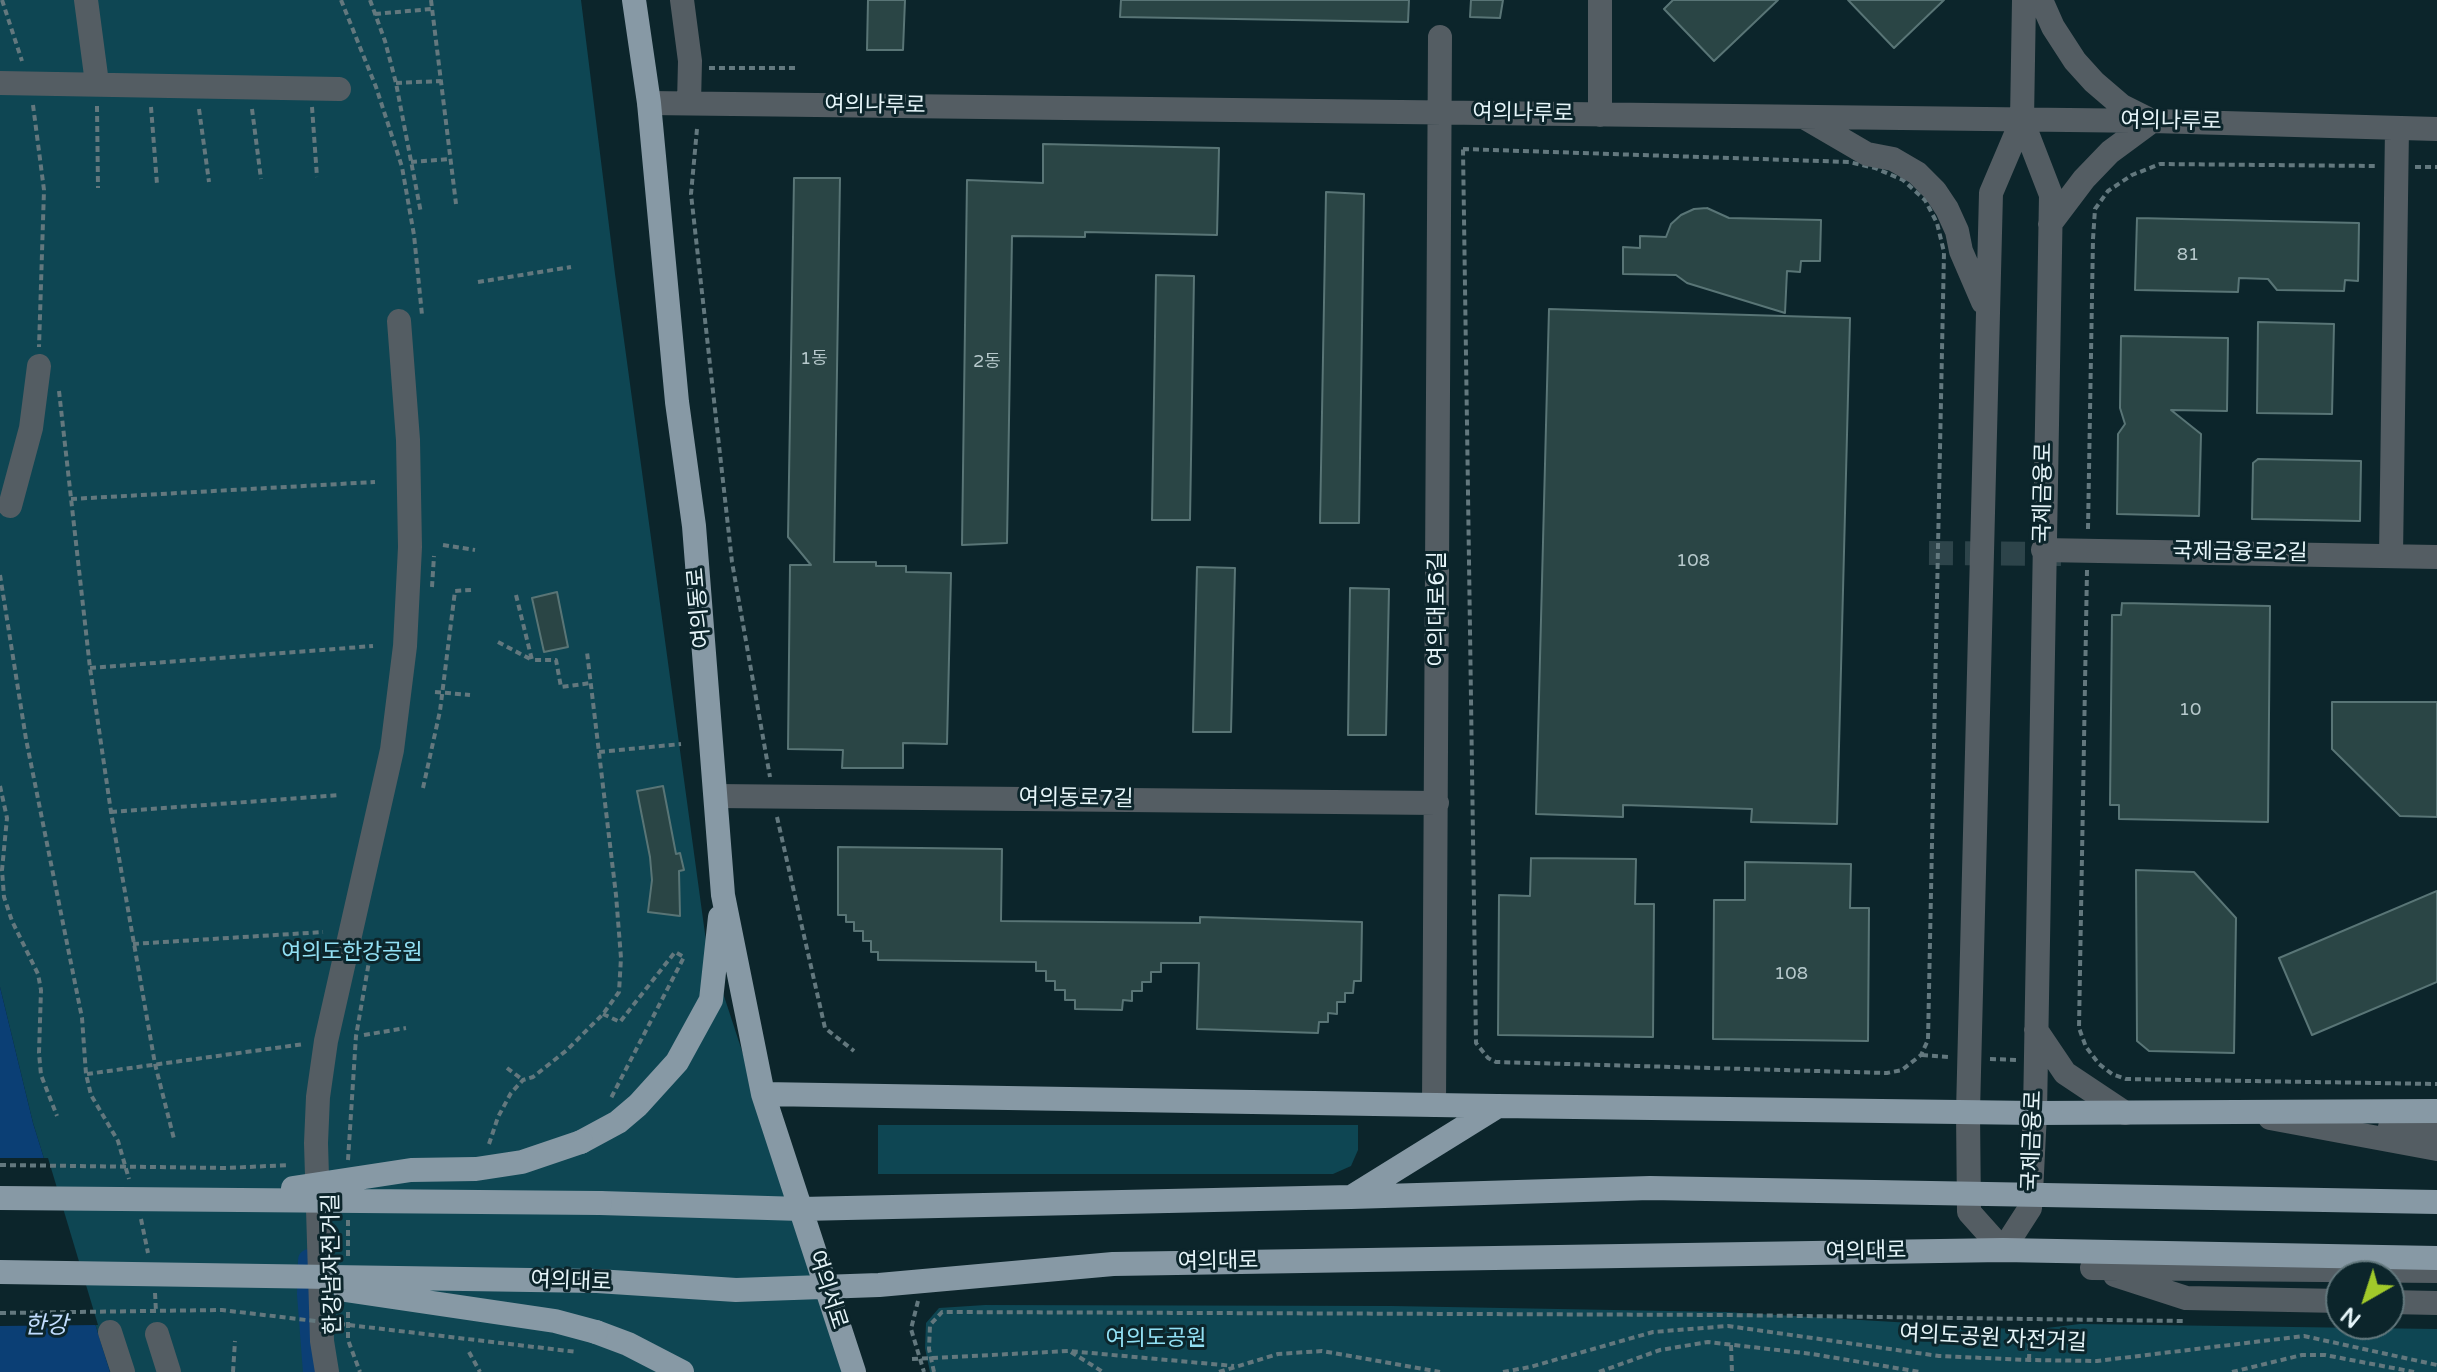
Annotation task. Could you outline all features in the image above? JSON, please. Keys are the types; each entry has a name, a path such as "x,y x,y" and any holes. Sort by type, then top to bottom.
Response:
{"main road":[{"name":"여의동로","path":"634,0 649,103 676,392 694,526 723,895 763,1094 801,1209"},
{"path":"218,1200 411,1170 476,1169 522,1162 581,1142 604,1130 638,1105 677,1062 711,1000 723,895"},
{"path":"763,1094 2035,1113 2437,1111"},
{"path":"1351,1197 1498,1106"},
{"path":"0,1198 600,1203 801,1209 1650,1188 2437,1202"},
{"name":"여의서로","path":"801,1209 854,1372"},
{"name":"여의대로","path":"0,1272 597,1281 736,1290 923,1281 1113,1264 2015,1250 2437,1258"},
{"path":"256,1276 555,1321 594,1343 628,1344 682,1372"}],"street":[{"path":"86,0 97,83"},
{"path":"682,0 689,54 689,103"},
{"path":"1600,0 1600,115"},
{"name":"국제금융로","path":"2022,120 2051,195 2036,1030 2046,1062 2035,1113 2030,1208 2015,1250 1969,1212 1968,1112 1991,193 2022,120 2024,0"},
{"path":"2041,0 2053,27 2075,61 2094,82 2122,106 2152,121 2110,152 2084,179 2050,224"},
{"name":"여의대로6길","path":"1434,1105 1440,37"},
{"path":"0,83 339,89"},
{"name":"여의나루로","path":"649,103 2152,121 2437,129"},
{"path":"1805,118 1867,154 1893,159 1917,173 1935,191 1952,220 1961,251 1986,310"},
{"path":"2391,556 2397,128"},
{"path":"327,1372 322,1341 316,1143 318,1097 326,1041 392,750 405,646 410,547 408,440 399,321"},
{"path":"10,506 48,372"},
{"name":"국제금융로2길","path":"2043,550 2437,557"},
{"name":"여의동로7길","path":"716,796 1437,803"},
{"path":"2046,1062 2125,1113"},
{"path":"2236,1112 2437,1129"},
{"path":"2236,1112 2437,1149"},
{"path":"2015,1250 2092,1268 2186,1298 2325,1301"},
{"path":"2092,1268 2437,1271"},
{"path":"2405,1302 2437,1303"},
{"path":"110,1332 123,1372"},
{"path":"157,1334 169,1372"}],"path":[{"path":"341,0 376,87"},
{"path":"370,0 396,83 421,213"},
{"path":"431,0 456,204"},
{"path":"375,14 431,9"},
{"path":"689,54 708,68 799,68"},
{"path":"396,83 441,81"},
{"path":"97,83 98,188"},
{"path":"149,84 157,184"},
{"path":"196,85 209,182"},
{"path":"249,86 261,179"},
{"path":"311,88 317,177"},
{"path":"697,129 691,194 732,562 773,796 825,1028 854,1051"},
{"path":"1921,1055 1928,1040 1944,252 1937,223 1925,200 1903,180 1875,168 1849,162 1463,149 1475,1037 1480,1051 1496,1062 1887,1073 1902,1070 1921,1055 2099,1064"},
{"path":"411,162 450,159"},
{"path":"2437,167 2160,164 2132,175 2108,191 2095,209 2079,1028 2086,1047 2099,1064 2112,1074 2126,1079 2437,1084"},
{"path":"44,190 48,372 71,499 90,668 111,812 155,1064 174,1139"},
{"path":"478,282 571,267"},
{"path":"71,499 375,482"},
{"path":"443,545 475,550"},
{"path":"0,575 26,739 82,1018 86,1074 91,1095 118,1141 131,1186"},
{"path":"423,788 442,692 455,591 471,590"},
{"path":"516,595 532,660"},
{"path":"498,642 532,660 556,660 561,687 591,683"},
{"path":"90,668 373,646"},
{"path":"489,1144 498,1117 511,1093 523,1080 533,1077 567,1050 603,1014 619,992 621,958 616,895 587,652"},
{"path":"435,692 470,695"},
{"path":"599,752 681,744"},
{"path":"0,786 7,818 2,870 4,897 38,974 41,990 38,1032 41,1075 57,1116"},
{"path":"111,812 340,795"},
{"path":"133,944 323,932"},
{"path":"603,1014 620,1022 675,952 684,957 630,1065 599,1116 604,1130"},
{"path":"364,1035 406,1028"},
{"path":"86,1074 326,1041"},
{"path":"507,1068 523,1080"},
{"name":"한강남자전거길","path":"348,1153 348,1171"},
{"path":"0,1165 227,1168"},
{"path":"140,1216 149,1259"},
{"name":"한강남자전거길","path":"348,1218 348,1258"},
{"path":"923,1281 911,1329 924,1372"},
{"path":"154,1288 157,1334"},
{"name":"한강남자전거길","path":"348,1299 348,1340 360,1372"},
{"path":"0,1313 222,1310 594,1343"},
{"path":"934,1372 929,1349 930,1325 942,1312 1727,1315 2193,1321"},
{"path":"1727,1315 1728,1326"},
{"name":"여의도공원 자전거길","path":"1503,1372 1653,1332 1728,1326 1939,1356 2029,1360 2097,1361 2304,1336 2437,1365"},
{"path":"2029,1360 2030,1330"},
{"path":"233,1372 235,1341"},
{"path":"1599,1372 1660,1350 1708,1342 1812,1354 1920,1372"},
{"path":"1731,1345 1732,1372"},
{"path":"1069,1351 1103,1372"},
{"path":"912,1359 1069,1351 1234,1366"},
{"path":"1219,1372 1278,1354 1322,1351 1440,1372"},
{"path":"469,1352 480,1372"},
{"path":"2232,1372 2302,1355 2325,1355 2414,1372"}],"green space":[{"name":"여의도한강공원","path":"0,0 581,0 706,941 847,1372 110,1372 33,1123 0,987"},
{"path":"878,1125 1358,1125 1358,1150 1351,1166 1333,1174 878,1174"},
{"name":"여의도공원","path":"985,1305 1392,1306 1726,1312 2030,1330 2080,1324 2325,1327 2325,1340 2405,1340 2405,1329 2437,1329 2437,1372 930,1372 925,1348 926,1323 939,1308"}],"water":[{"name":"한강","path":"0,987 33,1123 110,1372 0,1372"}],"pier":[{"path":"0,1158 48,1158 98,1325 0,1326"}],"building":[{"path":"868,0 905,0 903,50 867,50"},
{"path":"1121,0 1409,0 1408,22 1120,17"},
{"path":"1471,0 1503,0 1500,18 1470,17"},
{"path":"1673,0 1778,0 1714,61 1664,9"},
{"path":"1848,0 1944,0 1894,48"},
{"path":"1043,144 1219,148 1217,235 1085,232 1085,237 1012,236 1007,543 962,545 967,180 1043,183"},
{"path":"794,178 840,178 834,562 876,562 876,566 906,566 906,572 951,573 947,744 903,743 903,768 842,768 843,750 788,749 790,565 811,565 788,537"},
{"path":"1326,192 1364,194 1359,523 1320,523"},
{"path":"1707,208 1729,218 1821,220 1820,261 1801,261 1800,272 1787,271 1785,313 1687,283 1676,275 1623,274 1623,247 1640,248 1640,236 1666,237 1671,224 1681,215 1694,209"},
{"path":"2137,218 2359,223 2358,281 2345,280 2344,291 2277,290 2268,279 2239,278 2238,292 2135,290"},
{"path":"1156,275 1194,276 1190,520 1152,520"},
{"path":"1549,309 1850,318 1837,824 1751,822 1752,809 1623,805 1623,817 1536,814"},
{"path":"2258,322 2334,324 2332,414 2257,413"},
{"path":"2121,336 2228,338 2227,411 2171,410 2201,434 2199,516 2117,514 2118,434 2125,424 2120,408"},
{"path":"2258,459 2361,461 2360,521 2252,519 2253,463"},
{"path":"1197,567 1235,568 1231,732 1193,732"},
{"path":"1350,588 1389,589 1386,735 1348,735"},
{"path":"557,592 568,647 544,652 532,598"},
{"path":"2122,603 2270,606 2268,822 2119,819 2119,805 2110,805 2112,615 2121,615"},
{"path":"2332,702 2437,702 2437,817 2400,816 2332,749"},
{"path":"663,786 676,854 680,853 684,870 679,871 680,916 648,912 652,880 650,857 637,791"},
{"path":"838,847 1002,849 1001,921 1200,923 1200,917 1362,922 1361,981 1354,981 1353,993 1345,993 1345,1002 1337,1002 1337,1014 1328,1013 1328,1022 1319,1022 1318,1033 1197,1029 1199,963 1161,963 1161,972 1151,972 1151,982 1142,982 1142,991 1132,991 1132,1001 1123,1000 1122,1010 1075,1009 1075,1000 1065,1000 1065,990 1055,990 1055,981 1046,981 1046,971 1036,971 1036,962 878,960 878,952 871,952 871,941 863,941 863,931 854,931 854,922 846,922 846,915 838,915"},
{"path":"1531,858 1636,859 1635,904 1654,904 1653,1037 1498,1035 1499,895 1530,896"},
{"path":"1745,862 1851,864 1850,908 1869,908 1868,1041 1713,1039 1714,900 1745,900"},
{"path":"2136,870 2194,872 2236,918 2234,1053 2149,1051 2137,1041"},
{"path":"2437,891 2437,982 2312,1035 2279,958"}],"waterway":[{"path":"309,1260 308,1294 314,1372"}],"tunnel":[{"path":"1929,553 2063,554"}]}
